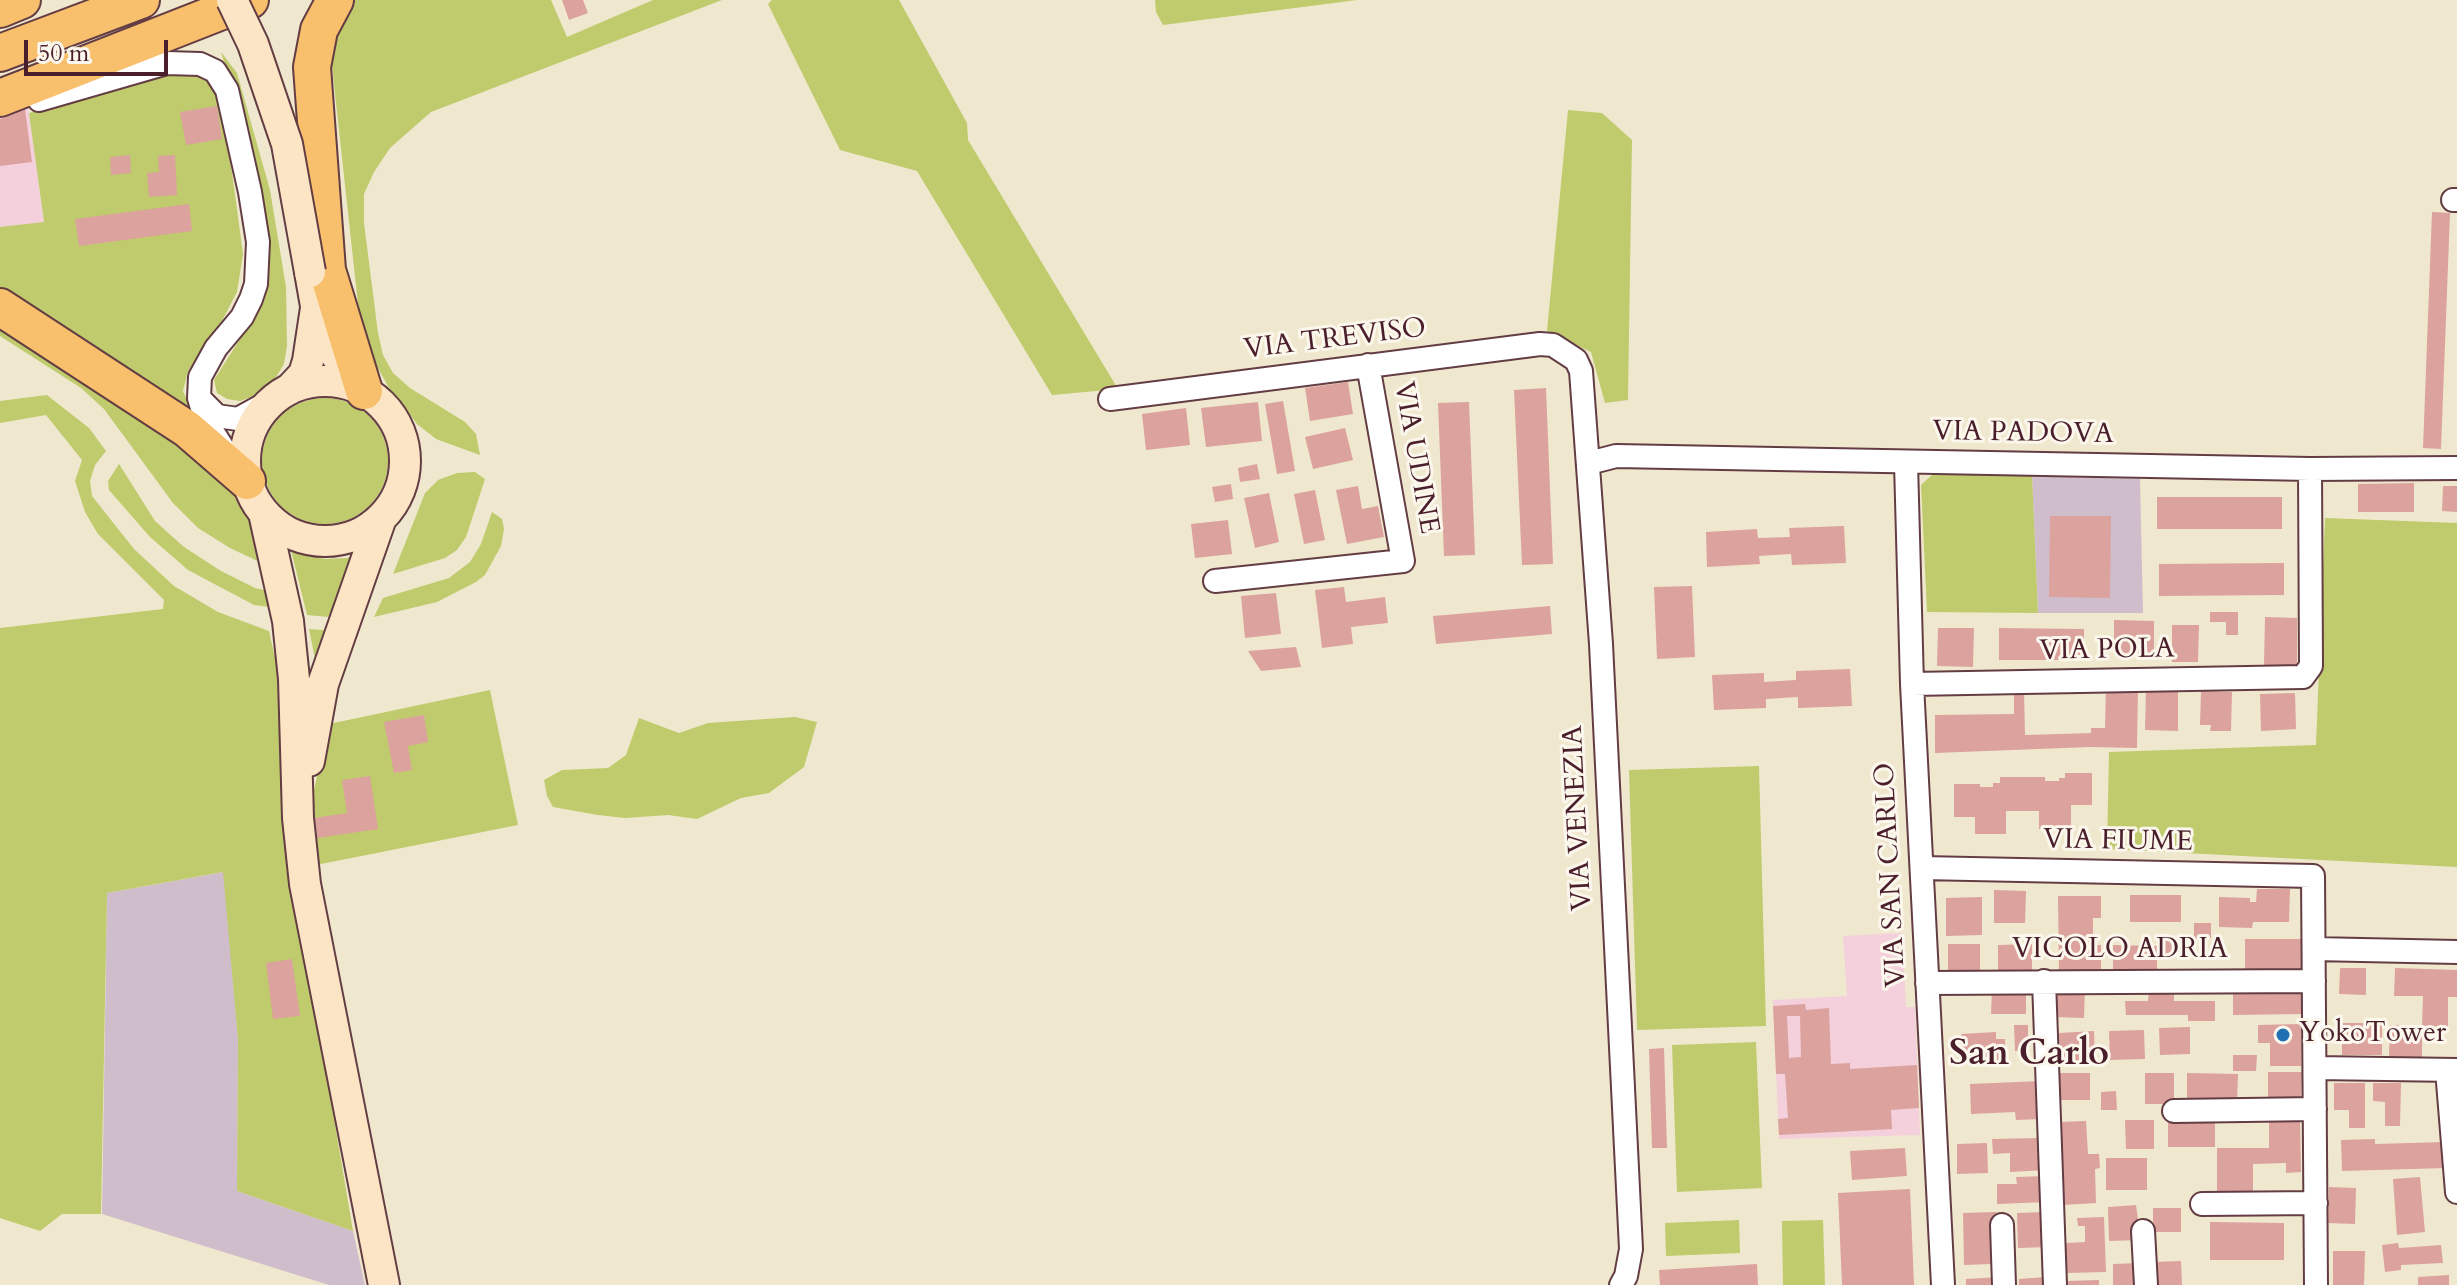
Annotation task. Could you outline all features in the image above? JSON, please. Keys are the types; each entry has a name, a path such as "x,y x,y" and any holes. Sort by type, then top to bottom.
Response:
{"highway":[{"path":"0,9 22,0"},
{"path":"0,53 141,0"},
{"path":"17,100 250,0"},
{"path":"335,0 319,30 312,67 327,270 364,391"},
{"path":"0,307 187,429 247,481"}],"main road":[{"path":"232,0 253,44 287,144 316,306 336,355 364,391"},
{"path":"316,306 304,374 259,416 248,441 245,467 247,481 264,513 288,621 294,679 298,818 305,884 384,1285"},
{"path":"264,513 292,534 327,541 362,532 390,508 404,470 403,444 393,419 364,391 350,385 320,381 284,393"},
{"path":"298,818 323,684 381,518"}],"street":[{"path":"17,100 167,63 200,64 215,71 227,90 258,242 256,284 242,317 206,363 200,377 199,398 206,421 247,481"},
{"name":"VIA TREVISO","path":"1110,399 1540,344 1553,345 1567,352"},
{"name":"VIA VENEZIA","path":"1567,352 1576,360 1581,371 1589,463 1631,1249 1626,1276 1621,1285"},
{"name":"VIA UDINE","path":"1215,581 1403,561 1368,365"},
{"path":"199,398 217,416 238,419 284,393"},
{"name":"VIA PADOVA","path":"1589,463 1616,456 2310,469 2457,468"},
{"name":"VIA SAN CARLO","path":"1906,463 1912,684 1943,1285"},
{"name":"VIA POLA","path":"1912,684 2303,677 2311,666 2310,469"},
{"name":"VIA FIUME","path":"1922,868 2313,876 2314,949"},
{"path":"2316,1285 2314,949 2457,952"},
{"path":"2044,981 2055,1285"},
{"name":"VICOLO ADRIA","path":"1927,983 2314,981"},
{"path":"2315,1068 2452,1070 2457,1192"},
{"path":"2174,1111 2315,1109"},
{"path":"2202,1204 2316,1203"},
{"path":"2002,1225 2004,1285"},
{"path":"2143,1231 2146,1285"}],"shaded area":[{"path":"27,99 44,223 0,227 0,109"},
{"path":"2032,476 2140,479 2143,613 2038,613"},
{"path":"224,872 238,1040 237,1191 353,1231 365,1285 329,1285 102,1214 107,893"},
{"path":"1902,933 1906,1007 1915,1007 1920,1135 1779,1139 1773,1000 1847,996 1843,936"}],"green space":[{"path":"352,0 551,0 567,37 653,0 722,0 431,112 390,148 374,172 364,194 364,223 383,355 393,373 410,388 465,422 476,434 480,455 436,439 417,424 389,388 369,352 358,304 332,66 337,34"},
{"path":"772,0 899,0 967,123 968,140 1118,389 1052,395 917,171 840,150 768,4"},
{"path":"1155,0 1357,0 1163,25 1156,12"},
{"path":"221,52 237,73 270,190 286,287 287,346 284,364 273,382 257,395 240,401 217,393 214,380 264,301 270,244 262,191"},
{"path":"173,74 200,75 212,82 229,150 243,254 237,292 188,371 183,391 197,422 0,294 0,227 44,222 29,113"},
{"path":"1568,110 1602,113 1632,140 1628,400 1605,403 1591,352 1547,331"},
{"path":"0,320 208,459 236,490 253,519 264,564 198,528 173,503 104,409 81,388 0,336"},
{"path":"47,395 89,428 106,451 95,465 90,481 92,496 134,549 174,586 218,612 269,631 278,671 290,859 353,1231 237,1191 238,1040 223,872 107,893 101,1214 62,1214 40,1231 0,1218 0,628 163,609 164,600 98,534 85,512 75,481 82,460 46,415 0,423 0,401"},
{"path":"325,398 349,403 370,416 383,437 388,461 383,485 370,506 349,519 325,524 301,519 280,506 267,485 262,461 267,437 280,416 301,403"},
{"path":"119,464 155,521 184,547 221,571 268,591 269,607 254,605 188,570 150,537 109,490 108,481"},
{"path":"475,472 485,479 466,537 457,550 445,558 393,574 425,493 438,480 457,473"},
{"path":"1934,473 2032,476 2038,613 1927,612 1921,485"},
{"path":"492,512 502,519 504,529 501,546 485,575 437,602 374,617 383,598 449,578 470,562 481,544"},
{"path":"2325,518 2457,523 2457,867 2107,849 2109,752 2316,745"},
{"path":"291,550 325,559 347,558 364,551 340,618 307,615"},
{"path":"309,629 335,631 317,669"},
{"path":"490,690 518,825 316,865 308,816 329,724"},
{"path":"795,717 817,722 804,767 769,793 741,798 697,819 668,815 625,818 598,815 553,807 547,796 544,780 562,770 608,768 626,755 639,718 679,733 708,723"},
{"path":"1759,766 1766,1026 1637,1030 1629,770"},
{"path":"1756,1042 1762,1188 1677,1192 1672,1045"},
{"path":"1739,1220 1740,1253 1666,1256 1665,1223"},
{"path":"1823,1220 1825,1285 1783,1285 1782,1221"}],"building":[{"path":"562,0 583,0 588,13 569,20"},
{"path":"217,106 222,139 186,145 180,112"},
{"path":"25,109 32,162 0,166 0,119"},
{"path":"130,155 131,173 111,175 110,157"},
{"path":"175,155 177,195 149,197 147,173 159,172 158,156"},
{"path":"189,204 192,231 79,246 75,219"},
{"path":"2432,212 2450,213 2441,449 2423,448"},
{"path":"1348,382 1353,414 1310,421 1305,388"},
{"path":"1546,388 1553,564 1522,565 1514,390"},
{"path":"1283,401 1295,471 1277,474 1265,404"},
{"path":"1258,402 1262,441 1206,447 1201,408"},
{"path":"1469,402 1475,555 1444,556 1438,403"},
{"path":"1186,408 1190,445 1146,450 1142,414"},
{"path":"1345,428 1353,460 1313,469 1305,437"},
{"path":"1257,464 1260,479 1240,482 1238,468"},
{"path":"2414,483 2414,512 2358,512 2358,484"},
{"path":"1231,484 1233,499 1215,502 1212,487"},
{"path":"1358,486 1362,509 1378,506 1384,537 1347,544 1336,490"},
{"path":"2443,486 2457,486 2457,512 2442,511"},
{"path":"1315,490 1325,540 1304,544 1294,494"},
{"path":"1269,493 1279,542 1255,548 1244,498"},
{"path":"2157,497 2282,497 2282,529 2157,529"},
{"path":"2050,516 2111,516 2110,598 2049,597"},
{"path":"1228,520 1232,554 1195,558 1191,524"},
{"path":"1844,526 1846,563 1792,565 1791,554 1759,556 1760,564 1707,567 1706,532 1757,529 1758,538 1790,537 1789,528"},
{"path":"2284,563 2284,595 2159,596 2159,564"},
{"path":"1692,586 1695,657 1657,659 1654,587"},
{"path":"1344,587 1346,602 1385,597 1388,623 1351,627 1353,644 1322,648 1315,590"},
{"path":"1276,593 1281,634 1245,638 1241,596"},
{"path":"1550,606 1552,634 1436,644 1433,616"},
{"path":"2210,612 2238,612 2238,635 2226,635 2226,622 2210,622"},
{"path":"2265,617 2297,618 2297,665 2264,665"},
{"path":"2114,620 2154,621 2154,654 2114,653"},
{"path":"2172,625 2199,625 2198,662 2172,662"},
{"path":"1938,628 1974,628 1973,667 1937,666"},
{"path":"1999,628 2084,629 2084,660 1999,660"},
{"path":"1296,647 1301,667 1261,671 1248,651"},
{"path":"1850,669 1852,706 1798,708 1798,697 1766,699 1766,708 1714,710 1712,675 1764,673 1764,682 1796,680 1796,671"},
{"path":"2106,687 2138,688 2137,748 1935,753 1935,715 2014,714 2014,691 2024,691 2025,735 2091,733 2091,728 2105,728"},
{"path":"2146,688 2178,688 2178,731 2145,730"},
{"path":"2201,691 2232,692 2231,731 2210,731 2211,725 2200,725"},
{"path":"2295,693 2296,729 2261,731 2260,694"},
{"path":"424,715 428,742 408,746 412,770 394,773 384,722"},
{"path":"2065,773 2092,773 2092,805 2071,805 2071,829 2039,829 2039,811 2006,811 2006,834 1975,834 1975,817 1954,817 1954,784 1993,787 1993,783 2000,783 2000,777 2045,777 2045,781 2059,781 2059,778 2065,778"},
{"path":"370,776 378,829 317,838 314,818 347,813 342,780"},
{"path":"2257,889 2290,889 2289,922 2253,922 2252,928 2219,927 2219,897 2250,898 2250,902 2256,902"},
{"path":"1994,890 2026,891 2025,923 1994,923"},
{"path":"2130,895 2181,895 2181,922 2130,922"},
{"path":"2058,896 2101,896 2101,918 2093,918 2093,945 2101,945 2101,974 2059,975"},
{"path":"1982,897 1982,935 1946,936 1946,898"},
{"path":"2194,923 2211,923 2211,938 2194,939"},
{"path":"2164,939 2177,939 2177,956 2164,955"},
{"path":"2245,939 2302,939 2302,973 2245,973"},
{"path":"1948,944 1980,944 1980,973 1948,974"},
{"path":"2032,944 2032,973 1998,973 1998,945"},
{"path":"2113,945 2157,946 2157,973 2113,972"},
{"path":"292,959 300,1016 273,1019 266,963"},
{"path":"2340,968 2366,968 2366,995 2339,994"},
{"path":"2395,968 2457,970 2457,997 2448,997 2448,1027 2422,1026 2423,996 2394,996"},
{"path":"2053,986 2085,987 2084,1018 2053,1017"},
{"path":"2174,987 2174,1001 2215,1001 2215,1021 2188,1021 2188,1015 2126,1015 2125,1001 2148,1001 2149,988"},
{"path":"2301,988 2301,1014 2233,1015 2233,989"},
{"path":"1992,989 2026,989 2026,1014 1991,1014"},
{"path":"1805,1004 1806,1010 1829,1008 1831,1064 1850,1063 1850,1069 1917,1065 1919,1108 1891,1110 1892,1129 1779,1135 1778,1119 1788,1118 1785,1074 1776,1074 1773,1006","holes":["1787,1016 1800,1016 1801,1057 1789,1058"]},
{"path":"2342,1023 2382,1023 2382,1055 2342,1055"},
{"path":"2301,1024 2301,1066 2270,1066 2270,1043 2258,1043 2258,1025"},
{"path":"2014,1025 2028,1025 2028,1051 2015,1051"},
{"path":"2390,1025 2422,1026 2422,1058 2389,1057"},
{"path":"2190,1027 2190,1054 2160,1055 2159,1028"},
{"path":"2144,1030 2145,1059 2110,1060 2109,1031"},
{"path":"2094,1031 2095,1060 2060,1062 2059,1033"},
{"path":"1996,1032 1996,1039 2005,1039 2006,1061 1962,1063 1961,1034"},
{"path":"1664,1048 1667,1148 1652,1148 1649,1049"},
{"path":"2233,1055 2257,1055 2256,1071 2233,1071"},
{"path":"2268,1072 2302,1072 2301,1101 2268,1101"},
{"path":"2058,1073 2090,1073 2090,1100 2057,1100"},
{"path":"2145,1073 2174,1073 2174,1104 2145,1104"},
{"path":"2187,1073 2238,1074 2237,1105 2187,1104"},
{"path":"2041,1081 2042,1119 2016,1120 2015,1112 1971,1114 1970,1084"},
{"path":"2334,1083 2365,1083 2365,1128 2349,1128 2349,1110 2334,1110"},
{"path":"2373,1083 2401,1083 2400,1126 2385,1126 2385,1102 2373,1101"},
{"path":"2116,1091 2117,1110 2101,1110 2101,1092"},
{"path":"2125,1120 2154,1120 2154,1149 2126,1149"},
{"path":"2168,1120 2215,1120 2215,1147 2168,1147"},
{"path":"2269,1120 2300,1120 2301,1172 2286,1173 2286,1163 2253,1164 2253,1198 2217,1199 2217,1148 2269,1148"},
{"path":"2086,1121 2088,1154 2099,1154 2100,1168 2095,1169 2096,1203 2063,1205 2059,1122"},
{"path":"2038,1138 2038,1147 2046,1146 2047,1170 2010,1172 2010,1153 1993,1154 1992,1139"},
{"path":"2375,1139 2375,1144 2445,1142 2446,1168 2342,1171 2341,1140"},
{"path":"1987,1143 1988,1173 1957,1174 1957,1144"},
{"path":"1905,1148 1907,1176 1852,1180 1850,1151"},
{"path":"2106,1158 2147,1158 2147,1190 2106,1190"},
{"path":"2046,1176 2047,1202 1997,1204 1997,1184 2017,1184 2016,1177"},
{"path":"2420,1177 2425,1232 2397,1235 2393,1179"},
{"path":"2329,1187 2356,1188 2355,1224 2328,1223"},
{"path":"1910,1189 1914,1285 1842,1285 1838,1193"},
{"path":"2136,1205 2141,1240 2109,1241 2108,1207"},
{"path":"2153,1208 2181,1208 2181,1232 2153,1232"},
{"path":"1996,1212 1997,1245 1991,1245 1991,1264 1964,1265 1963,1213"},
{"path":"2046,1212 2048,1247 2018,1248 2017,1213"},
{"path":"2104,1217 2106,1272 2067,1273 2065,1243 2085,1242 2085,1226 2078,1226 2077,1218"},
{"path":"2210,1222 2284,1223 2284,1260 2210,1260"},
{"path":"2398,1243 2399,1248 2441,1245 2443,1263 2401,1265 2401,1270 2385,1272 2382,1245"},
{"path":"2333,1251 2365,1251 2364,1285 2333,1285"},
{"path":"2181,1261 2182,1285 2154,1285 2153,1262"},
{"path":"2141,1263 2141,1285 2113,1285 2113,1264"},
{"path":"1757,1264 1758,1285 1660,1285 1659,1270"},
{"path":"2449,1275 2449,1285 2418,1285 2418,1277"},
{"path":"1999,1277 1999,1285 1966,1285 1966,1279"},
{"path":"2046,1277 2046,1285 2019,1285 2019,1279"},
{"path":"2099,1280 2099,1285 2067,1285 2066,1281"}],"place":[{"name":"YokoTower","path":"2283,1035"}],"district":[{"name":"San Carlo","path":"2029,1056"}]}
